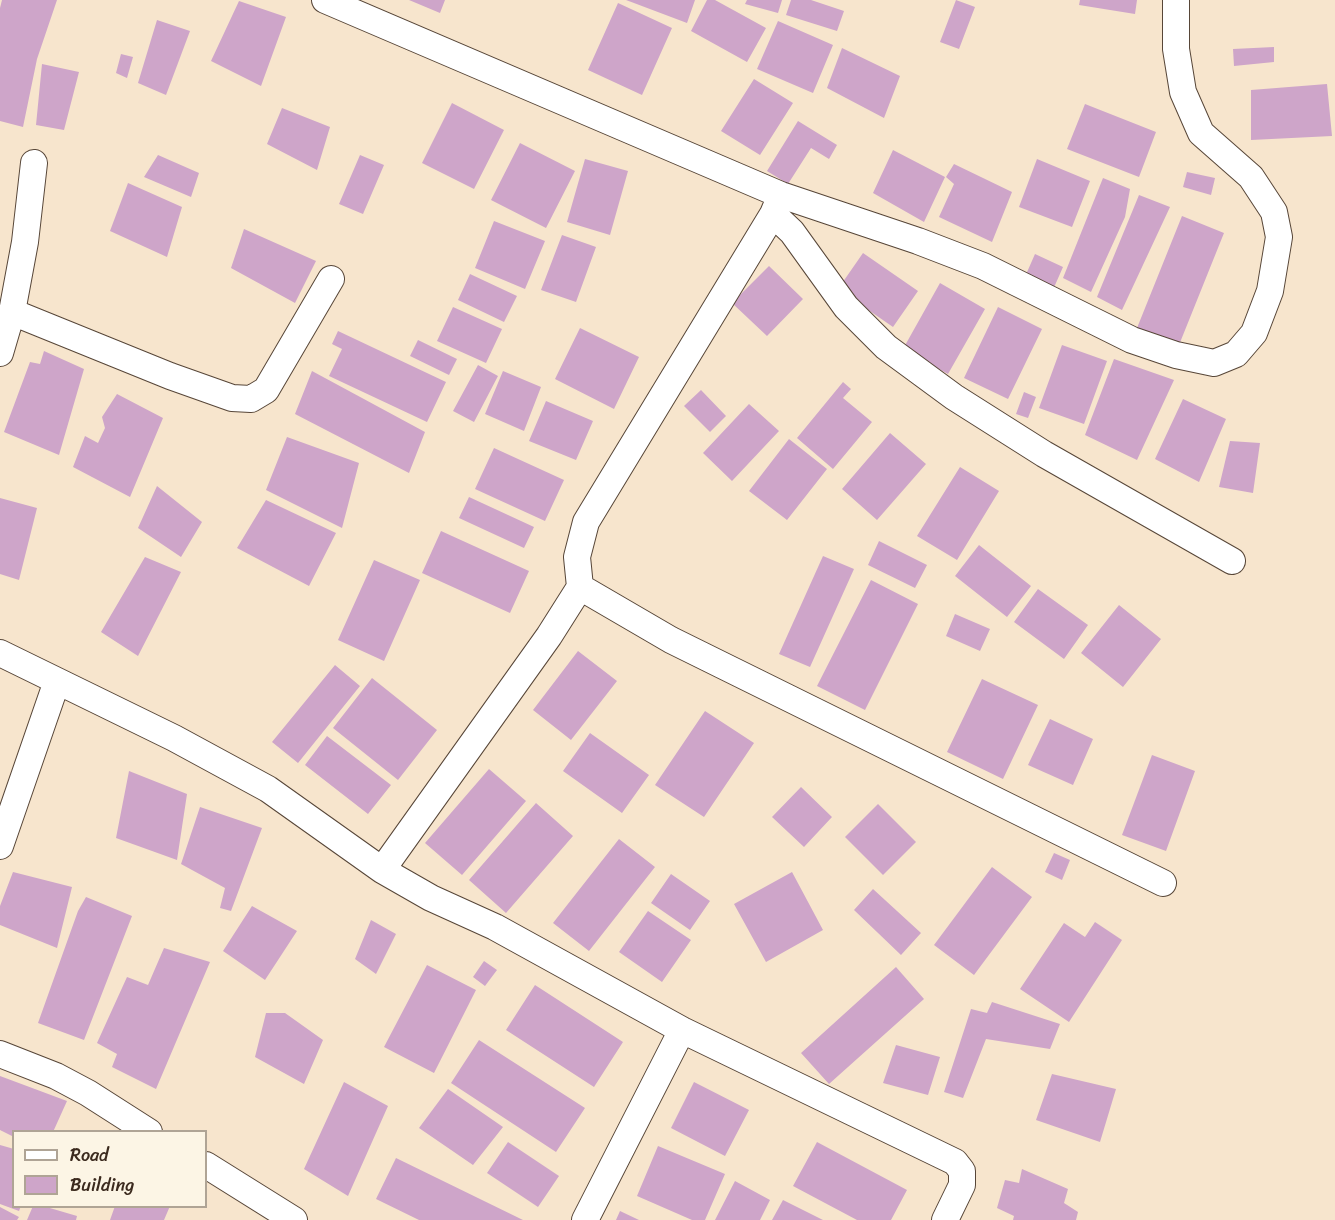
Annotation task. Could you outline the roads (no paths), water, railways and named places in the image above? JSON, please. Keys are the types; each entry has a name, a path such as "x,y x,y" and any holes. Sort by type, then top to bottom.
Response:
{"street":[{"path":"325,0 777,204 918,242 983,266 1132,339 1176,355 1215,363 1236,354 1254,333 1270,291 1279,237 1274,212 1251,177 1201,133 1183,92 1176,49 1176,0"},
{"path":"0,353 12,312 25,242 34,163"},
{"path":"777,204 792,232 846,307 886,347 954,397 1044,454 1232,561"},
{"path":"382,870 549,636 580,587 577,557 586,522 777,204"},
{"path":"12,312 170,376 232,398 251,399 266,390 331,279"},
{"path":"580,587 671,640 1163,883"},
{"path":"0,654 174,738 268,789 382,870 431,898 505,933 682,1030 955,1161 962,1172 962,1185 945,1220"},
{"path":"0,846 57,681"},
{"path":"585,1220 682,1030"},
{"path":"0,1054 56,1076 88,1092 147,1130"},
{"path":"207,1166 294,1220"}]}
